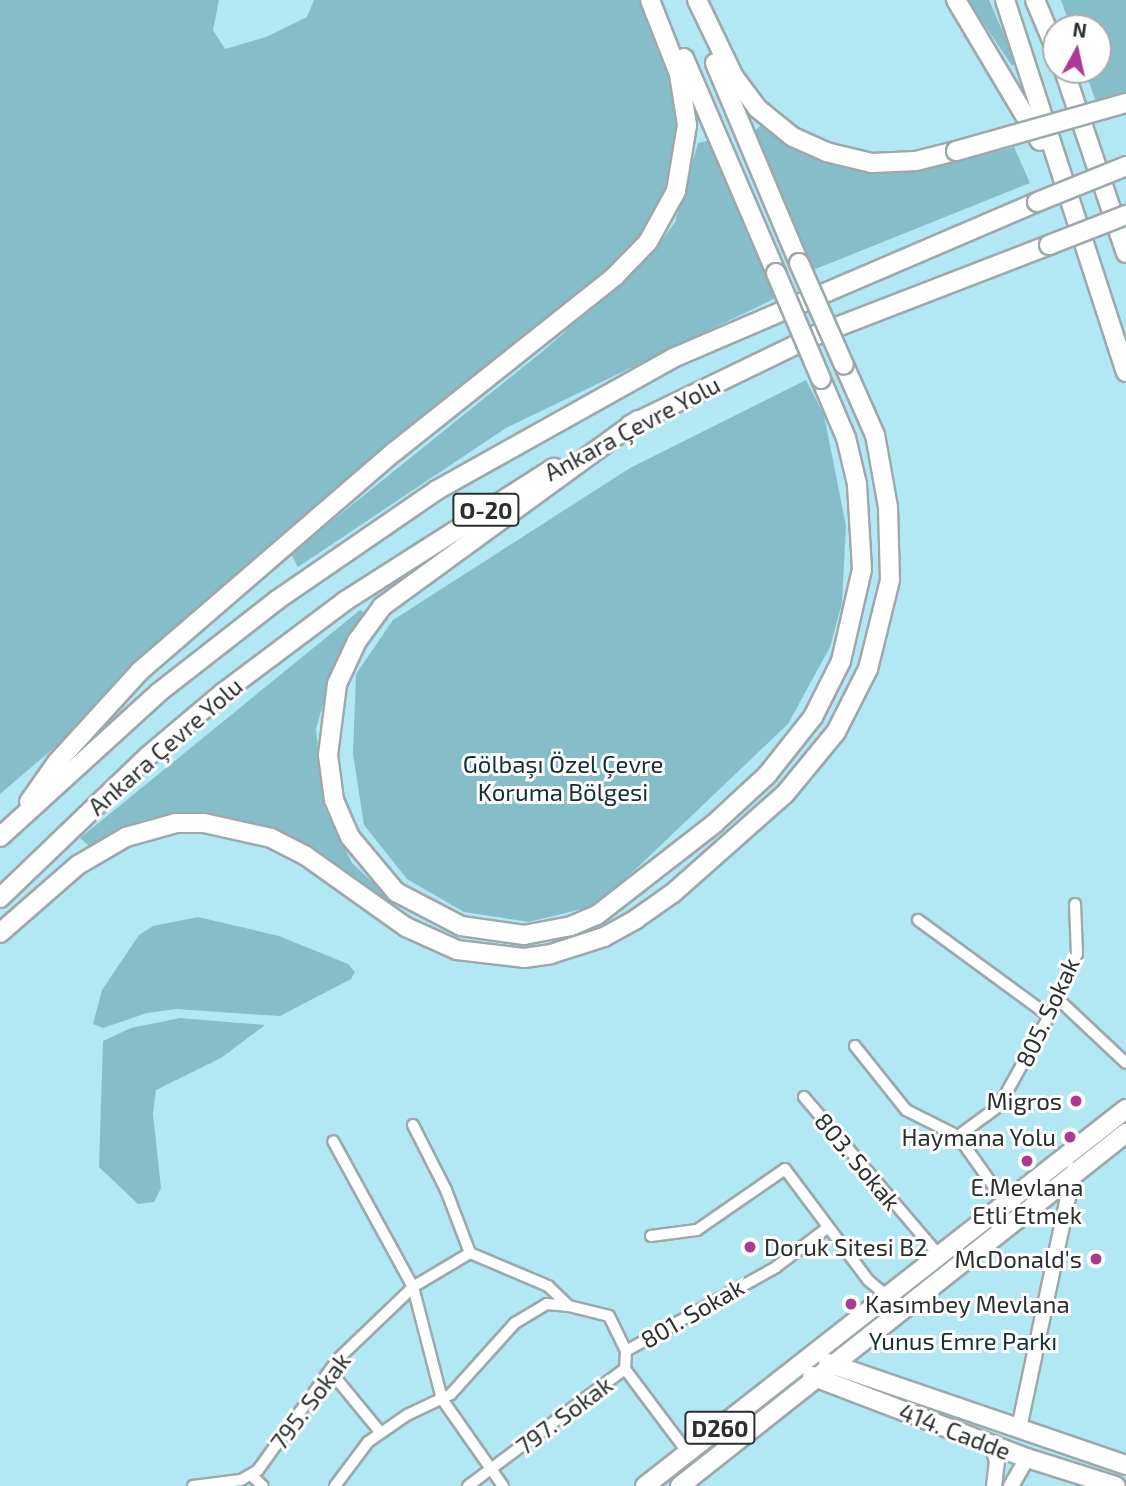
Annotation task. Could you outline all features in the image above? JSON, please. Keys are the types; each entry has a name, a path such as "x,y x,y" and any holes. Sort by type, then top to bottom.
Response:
{"highway":[{"path":"23,815 50,771 140,671 394,452 615,276 648,242 676,191 687,125 679,74 650,0"},
{"path":"638,420 382,607 356,641 337,684 328,755 334,800 350,837 396,892 461,926 524,935 571,926 597,915 715,823 767,775 813,717 850,633 862,542 849,449 659,0"},
{"path":"0,933 78,864 126,837 176,823 204,823 271,838 306,856 406,927 457,950 513,957 551,954 604,937 673,893 785,794 836,732 868,669 890,580 888,507 875,435 799,263 689,0"},
{"path":"697,0 734,77 757,108 793,137 827,152 872,163 916,161 1126,103"},
{"path":"956,0 1041,142 1073,209"},
{"path":"1005,0 1126,372"},
{"path":"1035,0 1042,17"},
{"path":"1071,84 1126,253"},
{"name":"Ankara Çevre Yolu","path":"0,836 158,693 266,608 449,483 673,358 1126,166"},
{"name":"Ankara Çevre Yolu","path":"0,898 148,756 289,642 460,527 638,420 816,335 1126,215"},
{"name":"D260","path":"645,1486 1126,1109"},
{"name":"D260","path":"680,1486 820,1379 1074,1170 1126,1133"},
{"name":"414. Cadde","path":"812,1357 1126,1465"},
{"name":"414. Cadde","path":"795,1370 1027,1458 1116,1486"}],"street":[{"name":"805. Sokak","path":"958,1136 999,1106 1058,999 1077,954 1074,904"},
{"path":"918,920 1049,1016"},
{"path":"1058,999 1126,1063"},
{"path":"855,1046 900,1105 931,1126 958,1136 1006,1204"},
{"name":"803. Sokak","path":"804,1097 940,1256"},
{"path":"413,1125 446,1190 470,1253 548,1286 569,1306"},
{"path":"333,1141 413,1287 442,1399 503,1486"},
{"path":"1019,1428 1074,1170 1069,1153"},
{"path":"651,1236 697,1230 785,1169 868,1280 888,1297"},
{"name":"801. Sokak","path":"625,1351 776,1267 827,1228"},
{"name":"795. Sokak","path":"251,1475 330,1371 413,1287 470,1253"},
{"path":"335,1486 354,1457 381,1433 450,1395 515,1323 547,1304 609,1315 625,1351 625,1369 688,1453"},
{"name":"797. Sokak","path":"468,1486 625,1369"},
{"path":"330,1371 381,1433"},
{"path":"992,1445 997,1461 995,1486"},
{"path":"1011,1486 1027,1458"},
{"path":"193,1486 241,1480 251,1475 263,1486"}],"green space":[{"name":"Gölbaşı Özel Çevre Koruma Bölgesi","path":"0,0 1126,0 1126,1486 0,1486"},
{"path":"0,0 219,0 213,30 225,49 266,37 307,17 314,0 650,0 672,54 684,159 648,242 0,794"},
{"path":"968,0 989,0 1016,62 1012,66"},
{"path":"1061,0 1126,0 1126,97 1097,105 1090,84 1112,84 1112,14 1066,14"},
{"path":"764,123 892,170 949,164 1014,147 1030,183 813,270 751,134"},
{"path":"715,139 778,297 506,428 298,567 291,554 543,351 651,256 675,222 698,143"},
{"path":"806,380 824,415 846,526 842,603 830,647 788,724 598,905 529,922 464,912 407,879 364,825 353,754 356,674 393,620 630,468"},
{"path":"360,610 365,613 336,659 316,729 324,807 352,863 395,903 390,907 299,840 250,822 199,815 147,820 88,845 80,838"},
{"path":"198,917 279,936 348,964 355,972 351,979 280,1016 176,1009 147,1013 103,1028 93,1024 102,990 139,935 153,926"},
{"path":"180,1018 265,1025 221,1058 156,1090 153,1114 161,1188 154,1202 138,1204 99,1167 103,1041 131,1028"}],"place":[{"name":"Migros","path":"1076,1101"},
{"name":"Haymana Yolu","path":"1070,1137"},
{"name":"E.Mevlana Etli Etmek","path":"1027,1161"},
{"name":"Doruk Sitesi B2","path":"750,1247"},
{"name":"McDonald's","path":"1096,1259"},
{"name":"Kasımbey Mevlana","path":"851,1304"}],"park label":[{"name":"Yunus Emre Parkı","path":"963,1341"}]}
